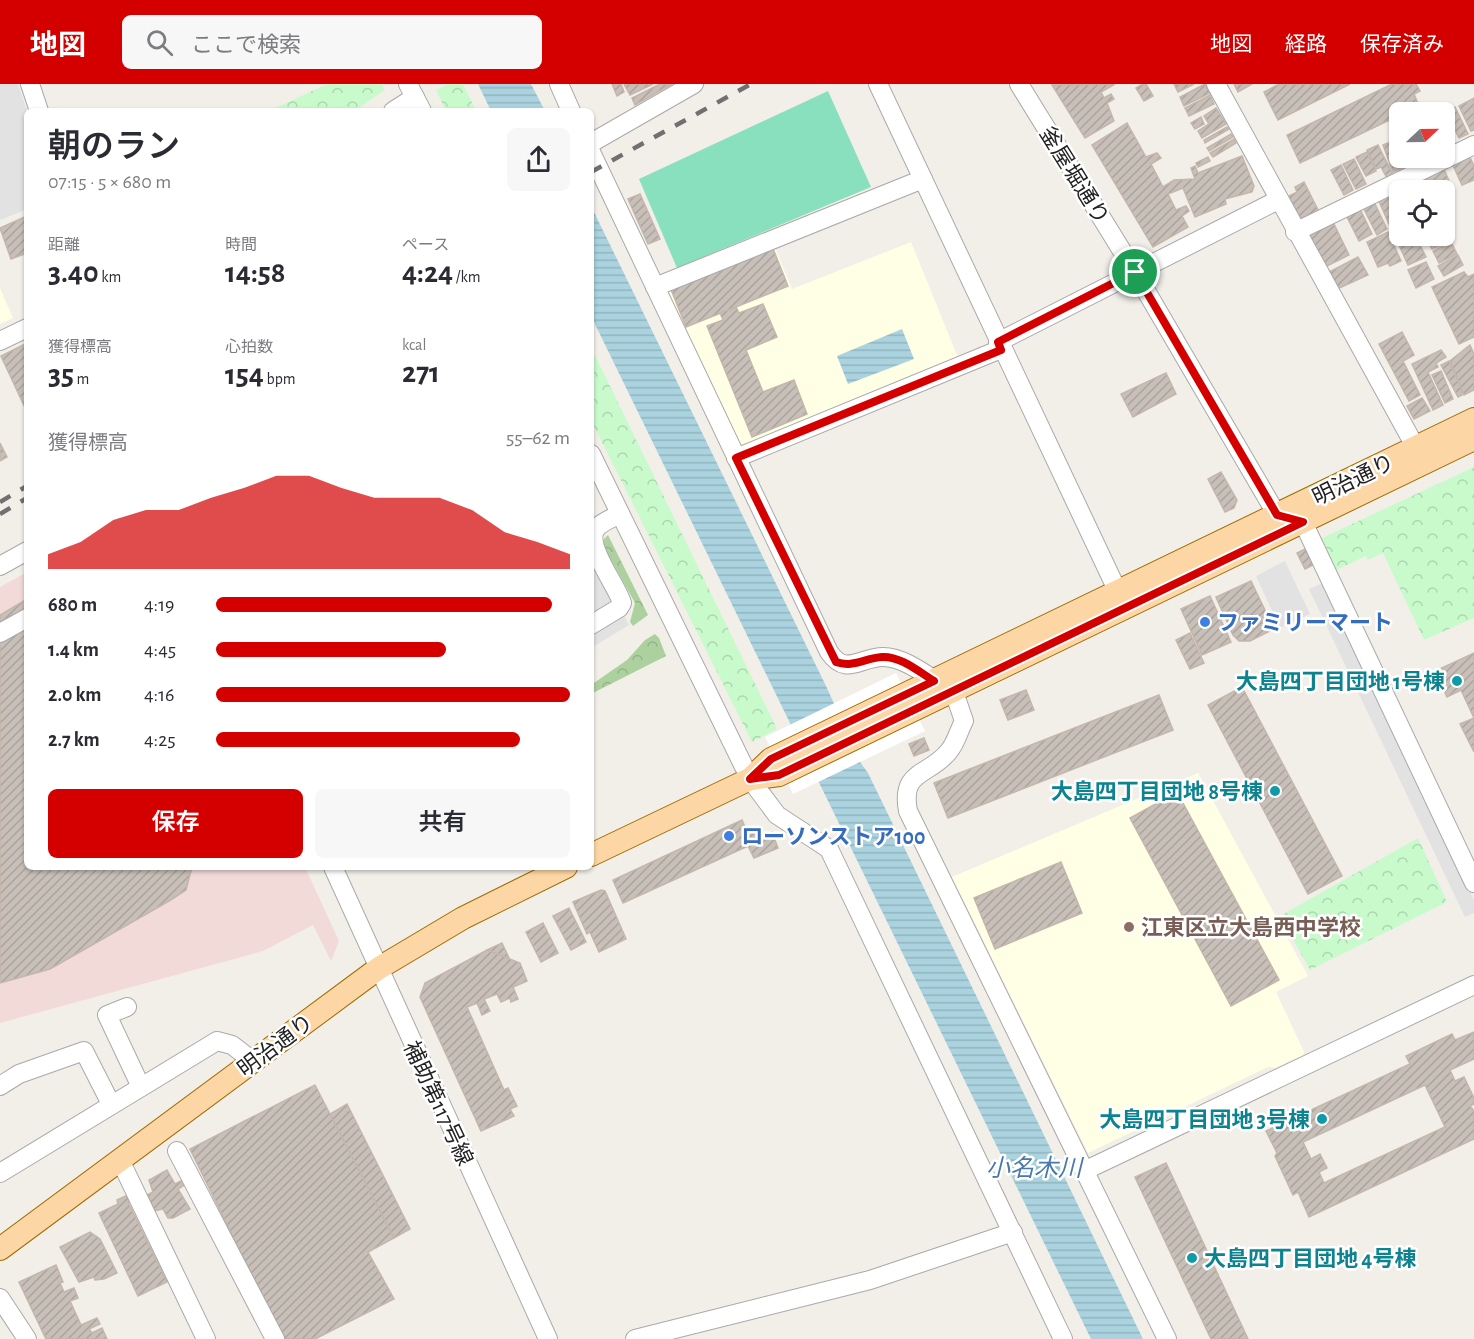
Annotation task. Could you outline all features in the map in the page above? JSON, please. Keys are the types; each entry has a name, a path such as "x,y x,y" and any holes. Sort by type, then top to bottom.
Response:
{"main road":[{"name":"明治通り","path":"908,703 934,681 1474,419"},
{"name":"明治通り","path":"594,854 908,703 954,692 1474,438"},
{"name":"明治通り","path":"0,1249 379,968 463,918 560,870"}],"street":[{"path":"559,84 570,108"},
{"path":"594,140 694,84"},
{"path":"878,84 1118,592"},
{"name":"釜屋堀通り","path":"1019,84 1135,272 1277,515"},
{"path":"1216,84 1295,232 1416,448"},
{"path":"26,87 37,108"},
{"path":"398,108 415,97"},
{"path":"1295,232 1474,145"},
{"path":"594,158 836,662 846,665 881,657 894,658 954,692 964,721 950,751 912,779 905,797 908,811 1167,1339"},
{"path":"655,287 923,179"},
{"path":"736,458 1000,346 1135,272 1278,200"},
{"path":"0,341 24,329"},
{"path":"594,460 750,779 777,815 830,849 1063,1339"},
{"path":"594,533 598,526 620,514"},
{"path":"1277,515 1303,522 1474,883"},
{"path":"594,548 616,586 622,603 612,613 594,623"},
{"path":"0,566 24,552"},
{"path":"0,633 24,620"},
{"name":"補助第117号線","path":"334,870 548,1339"},
{"path":"1086,1170 1474,985"},
{"path":"128,1007 107,1015 141,1087"},
{"path":"0,1173 217,1041 232,1045 253,1060"},
{"path":"0,1086 19,1074 84,1051 111,1104"},
{"path":"177,1151 275,1339"},
{"path":"120,1160 206,1339"},
{"path":"635,1339 700,1331 870,1280 1013,1232"},
{"path":"0,1298 27,1339"}],"shaded area":[{"path":"0,84 18,84 26,108 24,108 24,210 0,220"},
{"path":"911,242 959,360 742,451 665,292 773,243 792,289"},
{"path":"0,288 13,318 0,324"},
{"path":"598,545 629,602 629,609 624,615 629,625 594,646 594,554"},
{"path":"1285,561 1310,614 1280,628 1256,576"},
{"path":"24,574 24,870 306,870 339,941 331,961 313,925 263,951 0,1023 0,587"},
{"path":"1323,583 1474,900 1474,913 1465,917 1309,589"},
{"name":"江東区立大島西中学校","path":"1198,773 1308,976 1276,992 1304,1052 1303,1055 1275,1068 1268,1067 1088,1153 952,877"}],"green space":[{"path":"327,84 382,84 385,90 358,108 275,108"},
{"path":"449,84 463,84 475,108 445,108 436,90"},
{"path":"828,91 871,187 677,268 639,179"},
{"path":"594,353 777,729 752,742 594,426"},
{"path":"1474,467 1474,618 1424,640 1383,553 1368,560 1366,556 1336,570 1322,538"},
{"path":"608,535 648,615 633,626 630,622 635,603 603,545"},
{"path":"655,634 666,656 594,692 594,683 627,660 645,640"},
{"path":"1418,838 1447,902 1310,970 1280,916"}],"water":[{"path":"478,84 531,84 543,108 490,108"},
{"name":"小名木川","path":"594,212 1143,1339 1091,1339 594,322"},
{"path":"902,329 914,359 848,384 837,356"}],"pier":[{"path":"896,673 925,731 793,794 765,737"}],"building":[{"path":"612,84 621,84 624,92 617,96"},
{"path":"624,84 653,84 630,95"},
{"path":"660,84 672,84 635,105 632,98"},
{"path":"1115,84 1101,92 1104,98 1111,94 1114,99 1107,103 1114,121 1085,138 1052,85"},
{"path":"1146,84 1153,96 1144,101 1136,88"},
{"path":"1174,84 1194,84 1178,92"},
{"path":"1205,84 1210,93 1184,106 1180,97"},
{"path":"1234,84 1252,84 1238,92"},
{"path":"1279,84 1350,84 1278,120 1264,92"},
{"path":"1392,84 1416,84 1420,91 1414,94 1417,102 1389,102 1389,120 1300,163 1287,135"},
{"path":"1210,95 1214,104 1189,116 1185,108"},
{"path":"1474,98 1474,130 1471,131 1459,106"},
{"path":"1455,107 1468,134 1459,138 1455,130"},
{"path":"1216,108 1226,124 1202,138 1198,131 1209,124 1204,116"},
{"path":"1201,117 1204,124 1195,129 1191,123"},
{"path":"1127,123 1146,157 1157,153 1161,158 1151,164 1163,187 1174,180 1195,179 1191,168 1195,166 1198,173 1242,156 1254,186 1252,192 1225,199 1226,204 1195,217 1183,188 1168,194 1176,210 1186,206 1189,211 1182,216 1188,227 1153,247 1092,145"},
{"path":"1227,127 1229,129 1205,143 1204,140"},
{"path":"1231,134 1233,137 1209,151 1207,148"},
{"path":"1234,139 1236,143 1213,157 1210,153"},
{"path":"1389,143 1389,161 1383,145"},
{"path":"1378,145 1393,175 1387,178 1381,167 1376,169 1367,150"},
{"path":"1367,152 1376,171 1366,176 1356,157"},
{"path":"1469,155 1474,166 1474,180 1462,185 1454,168 1455,162"},
{"path":"1208,157 1210,161 1198,167 1196,163"},
{"path":"1354,159 1366,184 1356,189 1343,164"},
{"path":"1341,165 1353,190 1344,195 1331,170"},
{"path":"1444,169 1449,180 1425,180 1424,178"},
{"path":"1304,182 1319,212 1303,220 1297,218 1287,197 1297,192 1295,187"},
{"path":"640,194 660,239 648,244 628,199"},
{"path":"1389,194 1389,224 1378,199"},
{"path":"1374,202 1387,229 1377,235 1363,207"},
{"path":"1360,209 1372,234 1359,241 1346,215"},
{"path":"24,217 24,254 11,259 0,228"},
{"path":"1333,222 1349,255 1325,267 1309,234"},
{"path":"1388,232 1389,246 1394,246 1401,261 1390,266 1388,263 1378,267 1367,242"},
{"path":"772,246 788,286 686,327 670,287"},
{"path":"1399,246 1420,246 1426,257 1408,265"},
{"path":"1443,246 1453,246 1457,254 1439,263 1433,251"},
{"path":"1458,255 1463,265 1444,276 1438,266"},
{"path":"1358,257 1368,275 1335,290 1327,273"},
{"path":"1426,262 1434,279 1416,288 1408,270"},
{"path":"1464,272 1468,277 1474,274 1474,337 1459,344 1432,287"},
{"path":"763,304 777,337 746,350 763,392 794,380 807,414 752,437 707,326 723,320 720,313 736,307 739,313"},
{"path":"1402,332 1414,355 1403,361 1420,395 1409,401 1379,344"},
{"path":"24,344 24,406 1,356"},
{"path":"1470,345 1474,354 1474,390 1464,395 1450,361"},
{"path":"1441,350 1446,357 1436,363 1438,367 1428,372 1443,405 1433,410 1412,364"},
{"path":"1449,361 1461,388 1462,395 1458,397 1441,365"},
{"path":"1441,371 1453,399 1445,403 1432,375"},
{"path":"1166,373 1176,394 1133,417 1121,394"},
{"path":"1422,398 1430,411 1414,419 1407,406"},
{"path":"0,443 7,457 0,461"},
{"path":"1221,472 1237,500 1234,508 1225,512 1208,479"},
{"path":"1307,548 1315,564 1305,569 1297,553"},
{"path":"1251,581 1274,629 1250,641 1239,641 1233,635 1216,597"},
{"path":"1210,596 1231,642 1202,655 1181,609"},
{"path":"24,601 24,870 191,870 186,890 169,901 50,969 0,983 0,615"},
{"path":"1190,633 1204,663 1190,669 1176,640"},
{"name":"大島四丁目団地 1号棟","path":"1474,653 1474,718 1461,690 1447,697 1435,671"},
{"name":"大島四丁目団地 8号棟","path":"1242,687 1342,876 1308,894 1208,705"},
{"path":"1026,690 1034,710 1008,720 1000,700"},
{"path":"1159,695 1173,730 948,818 934,783"},
{"name":"大島四丁目団地 1号棟","path":"1474,718 1474,752 1460,724"},
{"path":"924,738 929,750 914,756 909,744"},
{"path":"1177,792 1279,980 1231,1006 1130,818"},
{"path":"742,820 748,834 759,829 763,836 772,832 778,848 754,858 748,846 623,903 613,880"},
{"path":"1061,862 1082,913 995,949 974,898"},
{"path":"601,890 605,891 626,939 599,952 590,932 587,934 573,902"},
{"path":"569,908 586,942 571,950 553,916"},
{"path":"543,923 558,953 541,962 526,932"},
{"path":"502,943 510,960 487,950"},
{"path":"487,950 520,963 527,981 513,987 518,999 511,1002 510,998 501,1002 497,994 484,999 490,1011 482,1015 477,1003 467,1007 504,1090 508,1088 517,1106 510,1109 514,1116 481,1131 420,997 425,983"},
{"name":"大島四丁目団地 3号棟","path":"1474,1032 1474,1059 1450,1070 1455,1081 1464,1077 1474,1098 1474,1104 1470,1106 1474,1111 1474,1139 1309,1217 1298,1192 1293,1195 1266,1131 1410,1064 1406,1056 1452,1034 1455,1040","holes":["1425,1085 1445,1127 1324,1183 1319,1172 1327,1168 1320,1154 1311,1159 1303,1142"]},
{"path":"315,1085 394,1238 368,1252 394,1299 315,1339 283,1339 190,1149"},
{"path":"347,1104 410,1229 394,1238 330,1114"},
{"name":"大島四丁目団地 4号棟","path":"1166,1163 1248,1339 1211,1339 1135,1177"},
{"path":"167,1170 175,1184 183,1180 186,1184 178,1189 190,1209 173,1218 168,1218 163,1209 154,1211 147,1195 153,1192 149,1180"},
{"path":"130,1194 132,1200 128,1202 167,1282 138,1296 99,1213 118,1204 117,1200"},
{"path":"90,1232 100,1239 117,1273 104,1279 95,1280 94,1277 79,1282 60,1247"},
{"path":"56,1265 63,1282 60,1283 64,1292 74,1288 78,1298 70,1301 81,1325 97,1318 100,1324 89,1329 92,1333 102,1328 107,1339 46,1339 19,1282"}],"railway":[{"path":"594,170 751,84"},
{"path":"0,502 24,488"},
{"path":"0,514 24,500"}],"place":[{"name":"ファミリーマート","path":"1205,622"},
{"name":"大島四丁目団地 1号棟","path":"1457,681"},
{"name":"大島四丁目団地 8号棟","path":"1275,791"},
{"name":"ローソンストア100","path":"729,836"},
{"name":"江東区立大島西中学校","path":"1129,927"},
{"name":"大島四丁目団地 3号棟","path":"1322,1119"},
{"name":"大島四丁目団地 4号棟","path":"1192,1258"}],"route":[{"path":"1135,272 1277,515 1303,522 779,775 750,779 771,759 934,681 894,658 881,657 846,665 836,662 829,652 736,458 1001,350 998,342 1135,272"}]}
